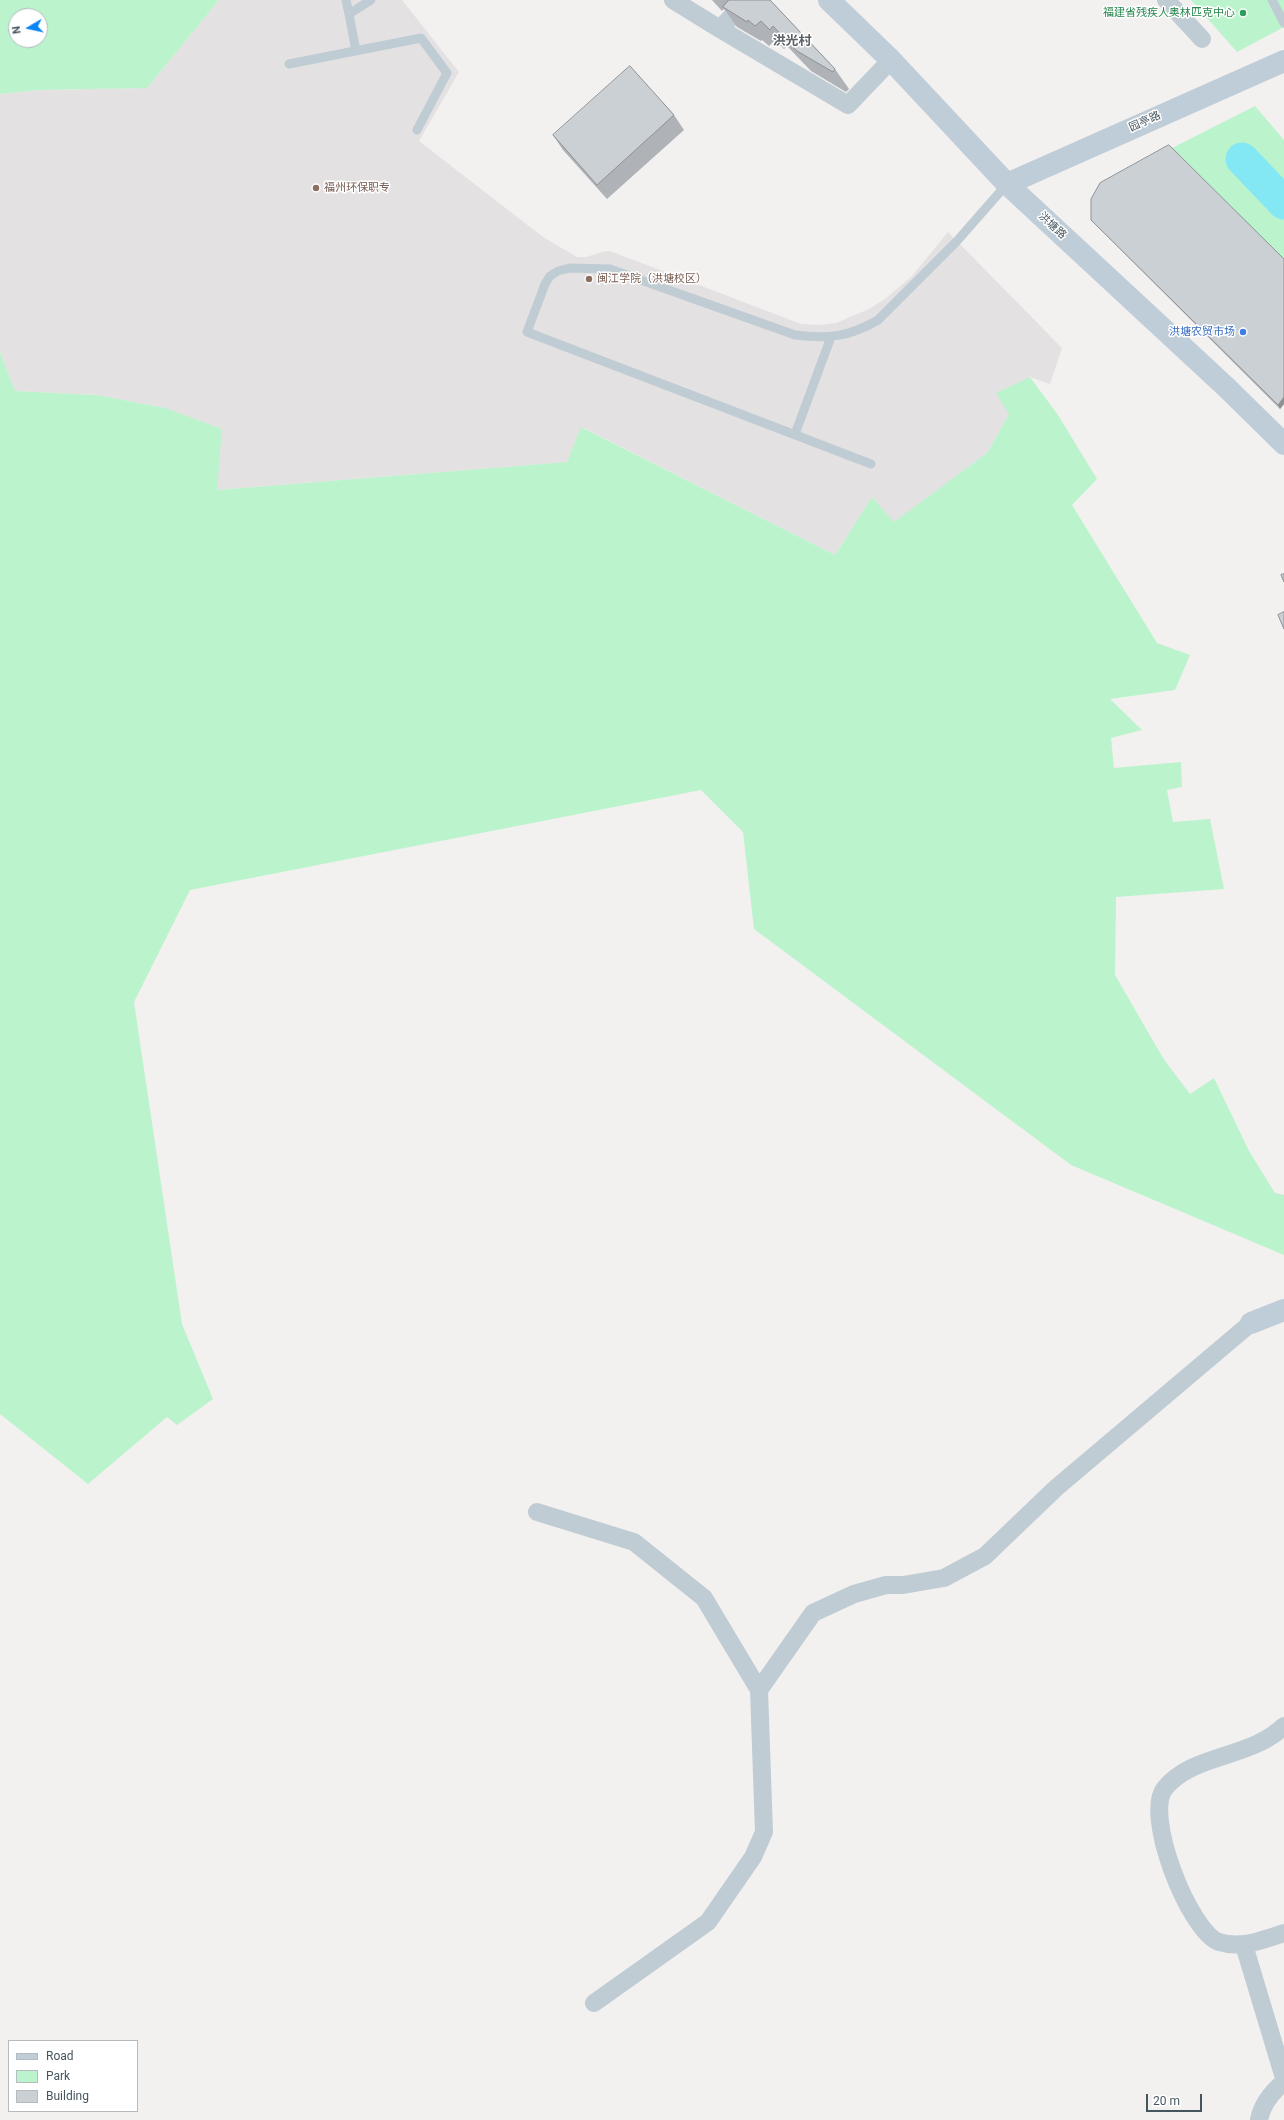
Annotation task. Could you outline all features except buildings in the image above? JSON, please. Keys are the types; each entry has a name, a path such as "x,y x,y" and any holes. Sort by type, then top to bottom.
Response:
{"street":[{"path":"673,0 848,105 891,60"},
{"path":"720,29 747,0"},
{"name":"洪塘路","path":"829,0 891,60 1007,184 1226,387 1284,444"},
{"path":"1166,0 1202,39"},
{"name":"园亭路","path":"1007,184 1284,61"},
{"path":"759,1690 813,1613 854,1594 886,1585 903,1585 944,1578 985,1556 1056,1488 1251,1323 1284,1310"},
{"path":"537,1512 634,1542 704,1598 759,1690 764,1832 753,1857 708,1922 594,2003"},
{"path":"1284,1726 1271,1737 1256,1746 1187,1770 1164,1789 1159,1800 1161,1827 1169,1859 1195,1918 1209,1935 1218,1941 1244,1945 1284,1933"},
{"path":"1244,1945 1284,2078"},
{"path":"1259,2120 1268,2099 1275,2089 1284,2082"}],"lane":[{"path":"346,0 356,51"},
{"path":"349,14 371,0"},
{"path":"1272,0 1284,23"},
{"path":"289,64 421,38 447,73 417,130"},
{"path":"871,464 527,332 545,284 550,276 558,271 570,268 610,269 795,335 831,337 841,336 852,333 878,320 957,242 1007,184"},
{"path":"795,434 831,337"}],"shaded area":[{"name":"闽江学院（洪塘校区）","path":"219,0 402,0 459,72 419,141 543,237 577,257 586,257 605,251 610,251 801,324 819,325 836,323 869,309 885,299 912,276 948,232 1062,348 1050,384 1030,377 987,453 894,523 872,497 835,555 582,427 567,462 216,490 165,408 97,395 15,391 0,352 0,94 38,90 147,88"}],"green space":[{"path":"0,0 219,0 147,88 38,90 0,94"},
{"name":"福建省残疾人奥林匹克中心","path":"1191,0 1284,0 1284,27 1237,52"},
{"path":"1255,106 1284,140 1284,260 1172,148"},
{"path":"0,352 15,391 97,395 165,408 222,429 217,490 567,462 581,427 835,555 872,497 894,522 987,453 1009,414 996,393 1030,377 1058,415 1097,479 1072,505 1157,643 1190,655 1175,690 1110,699 1142,730 1111,738 1114,768 1181,762 1182,787 1167,790 1173,822 1210,819 1224,889 1116,897 1115,975 1163,1058 1190,1094 1214,1078 1249,1151 1275,1193 1284,1195 1284,1255 1071,1165 754,929 743,832 701,790 190,890 134,1002 182,1324 213,1399 177,1425 167,1417 88,1484 0,1414"}],"waterway":[{"path":"1242,159 1284,203"}],"place":[{"name":"福建省残疾人奥林匹克中心","path":"1243,13"},
{"name":"福州环保职专","path":"316,188"},
{"name":"闽江学院（洪塘校区）","path":"589,279"},
{"name":"洪塘农贸市场","path":"1243,332"}],"district":[{"name":"洪光村","path":"792,42"}]}
